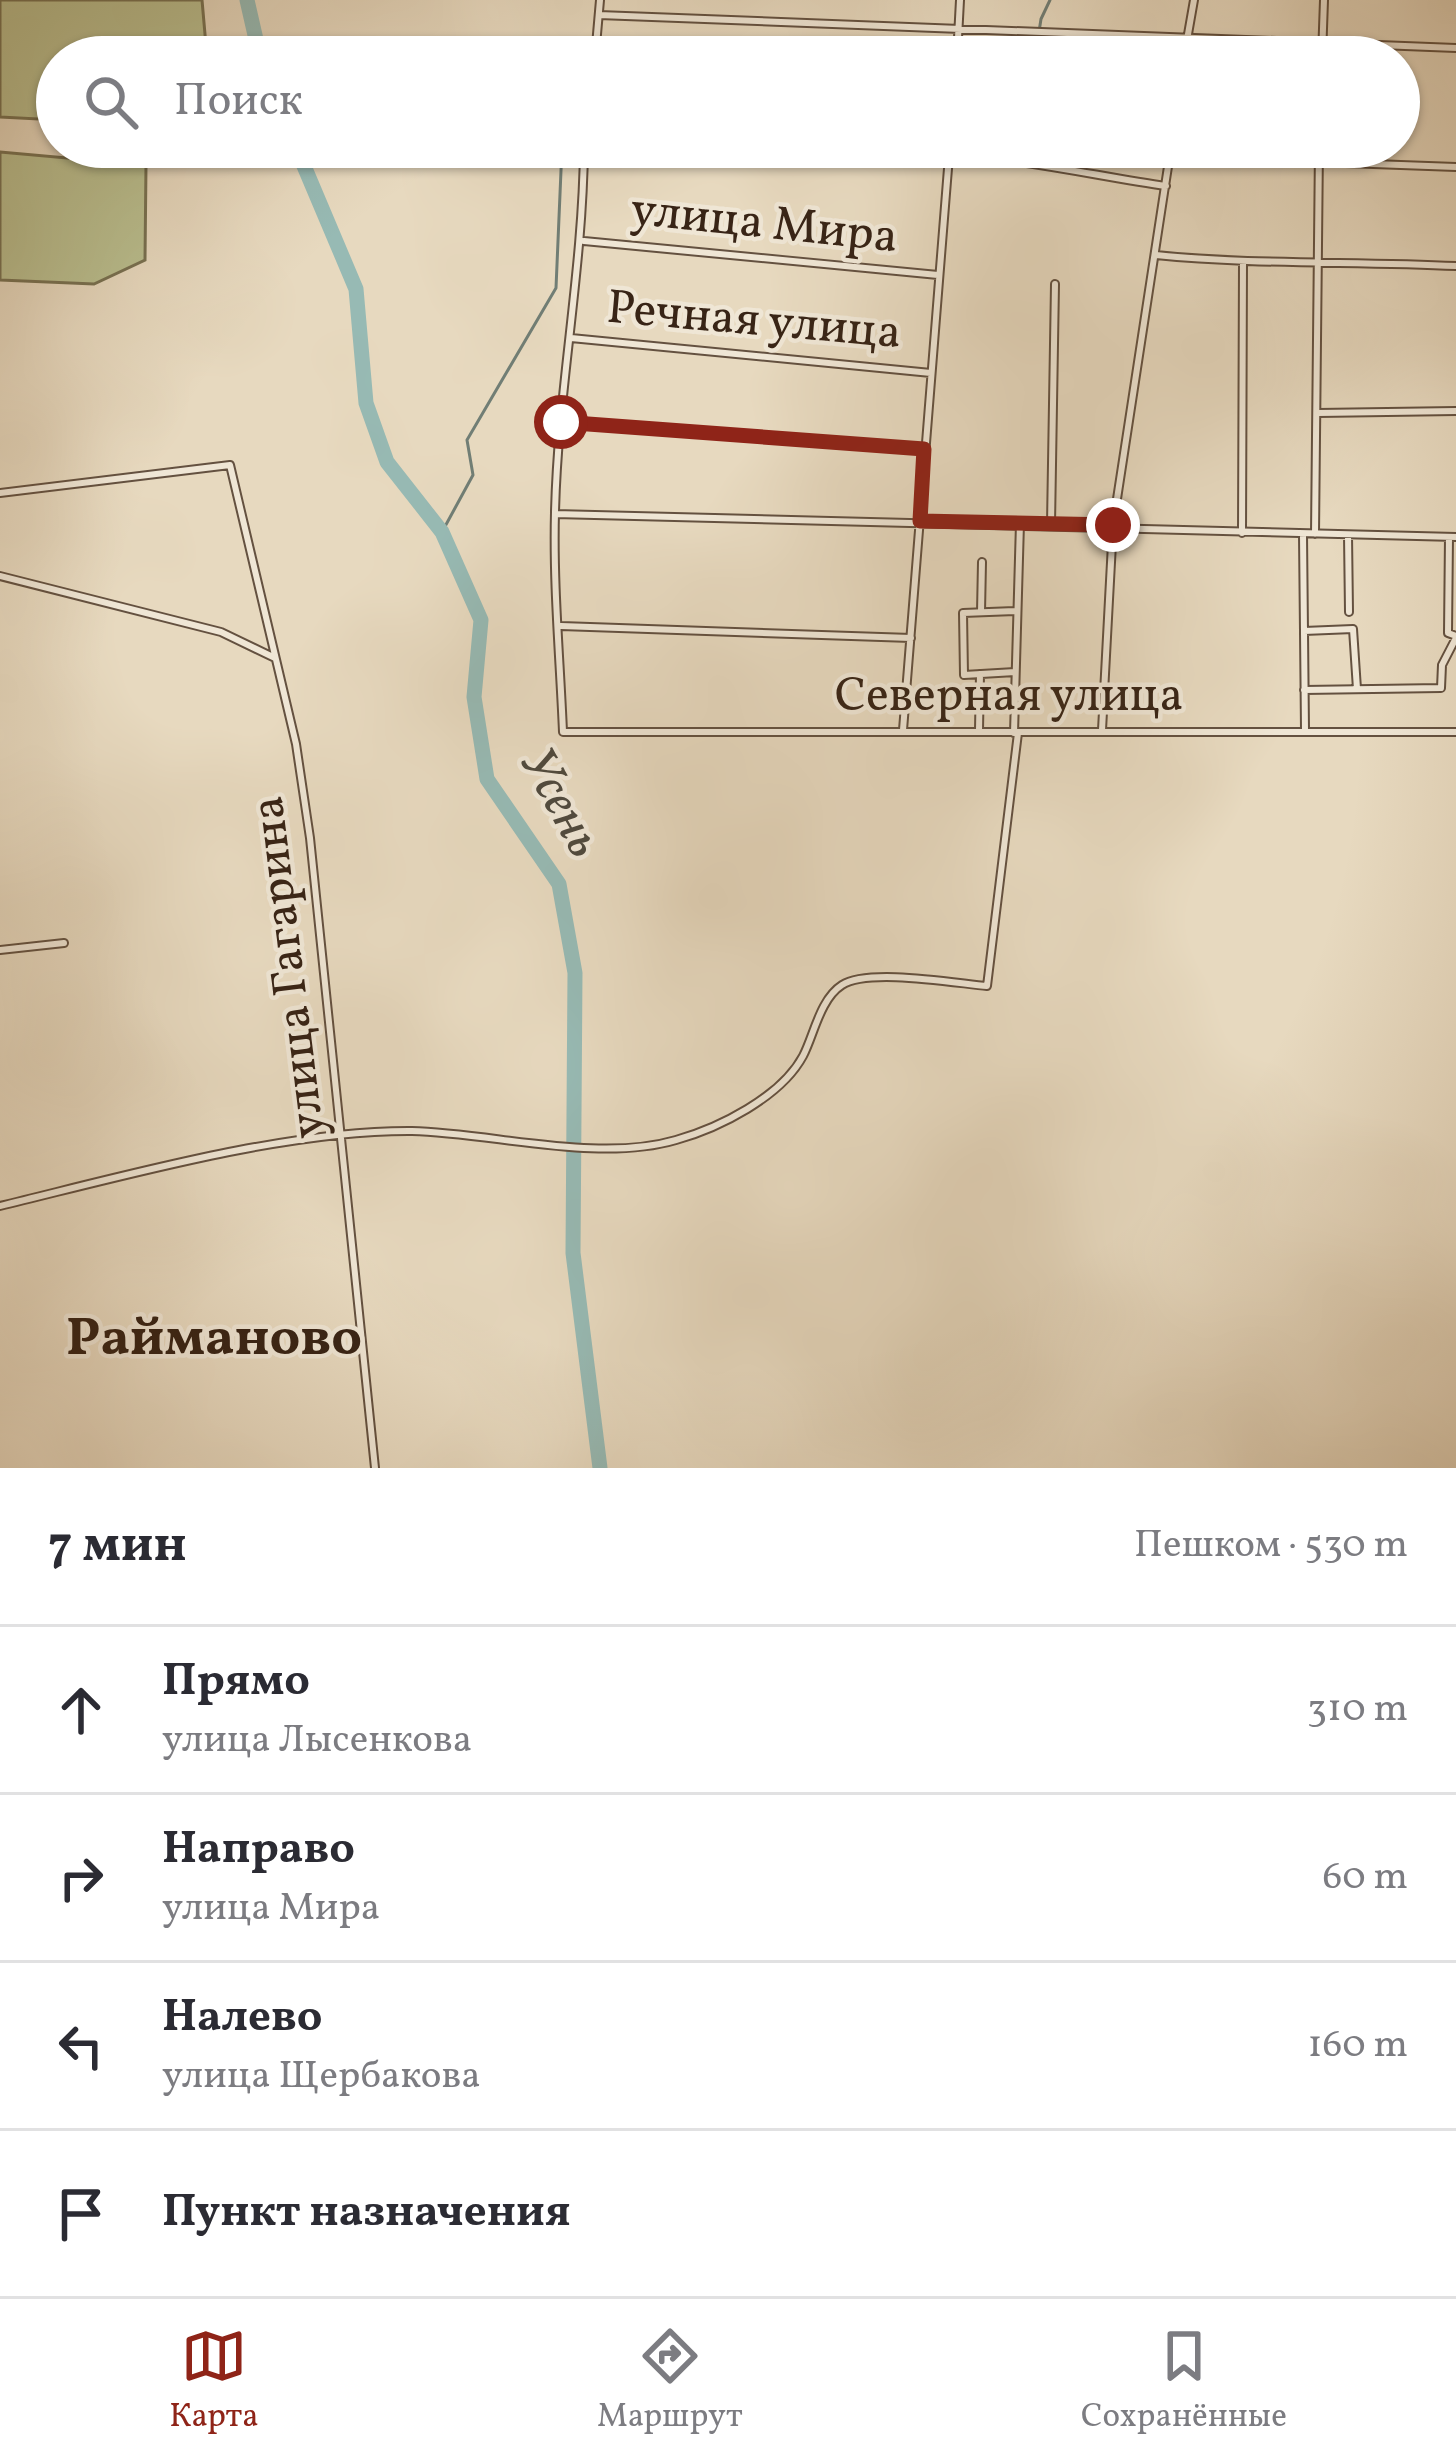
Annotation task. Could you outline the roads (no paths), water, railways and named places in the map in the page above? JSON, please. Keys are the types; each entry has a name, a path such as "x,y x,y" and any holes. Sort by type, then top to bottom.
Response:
{"street":[{"path":"597,36 600,0"},
{"path":"958,36 960,0"},
{"path":"1186,36 1194,0"},
{"path":"1323,36 1324,0"},
{"path":"599,15 1148,36"},
{"path":"1420,46 1456,48"},
{"path":"1420,166 1456,167"},
{"path":"584,168 584,241 561,422 555,514 559,626 911,638"},
{"name":"улица Мира","path":"903,730 948,168"},
{"path":"1036,168 1166,186"},
{"path":"1102,730 1113,525 1169,168"},
{"path":"1315,534 1318,168"},
{"name":"улица Мира","path":"584,241 938,275"},
{"path":"1156,255 1243,264 1319,259 1456,266"},
{"path":"1242,533 1243,264"},
{"path":"1051,524 1055,284"},
{"name":"Речная улица","path":"571,338 931,373"},
{"path":"1318,413 1456,411"},
{"path":"561,422 924,449"},
{"name":"улица Гагарина","path":"0,494 230,465 278,660 310,838 375,1468"},
{"path":"555,514 1453,537 1448,632 1456,637 1442,664 1441,688 1304,690"},
{"path":"0,1206 133,1173 343,1135 413,1132 614,1147 676,1140 762,1099 801,1060 827,1001 842,985 868,978 987,986 1016,733 1020,523"},
{"path":"1303,535 1305,730"},
{"path":"1348,535 1349,612"},
{"path":"981,612 982,562"},
{"path":"0,576 221,632 278,660"},
{"path":"1015,610 964,613 964,675 1015,672"},
{"name":"Северная улица","path":"559,626 563,732 1456,731"},
{"path":"1304,631 1352,629 1357,689"},
{"path":"979,730 980,674"},
{"path":"0,950 64,943"}],"waterway":[{"name":"Усень","path":"247,0 255,36"},
{"path":"1038,36 1050,0"},
{"name":"Усень","path":"305,168 356,289 366,403 387,462 442,532 481,620 474,697 487,779 559,884 575,973 573,1253 600,1468"},
{"path":"442,532 473,475 467,440 556,288 561,168"}],"district":[{"name":"Райманово","path":"214,1340"}]}
